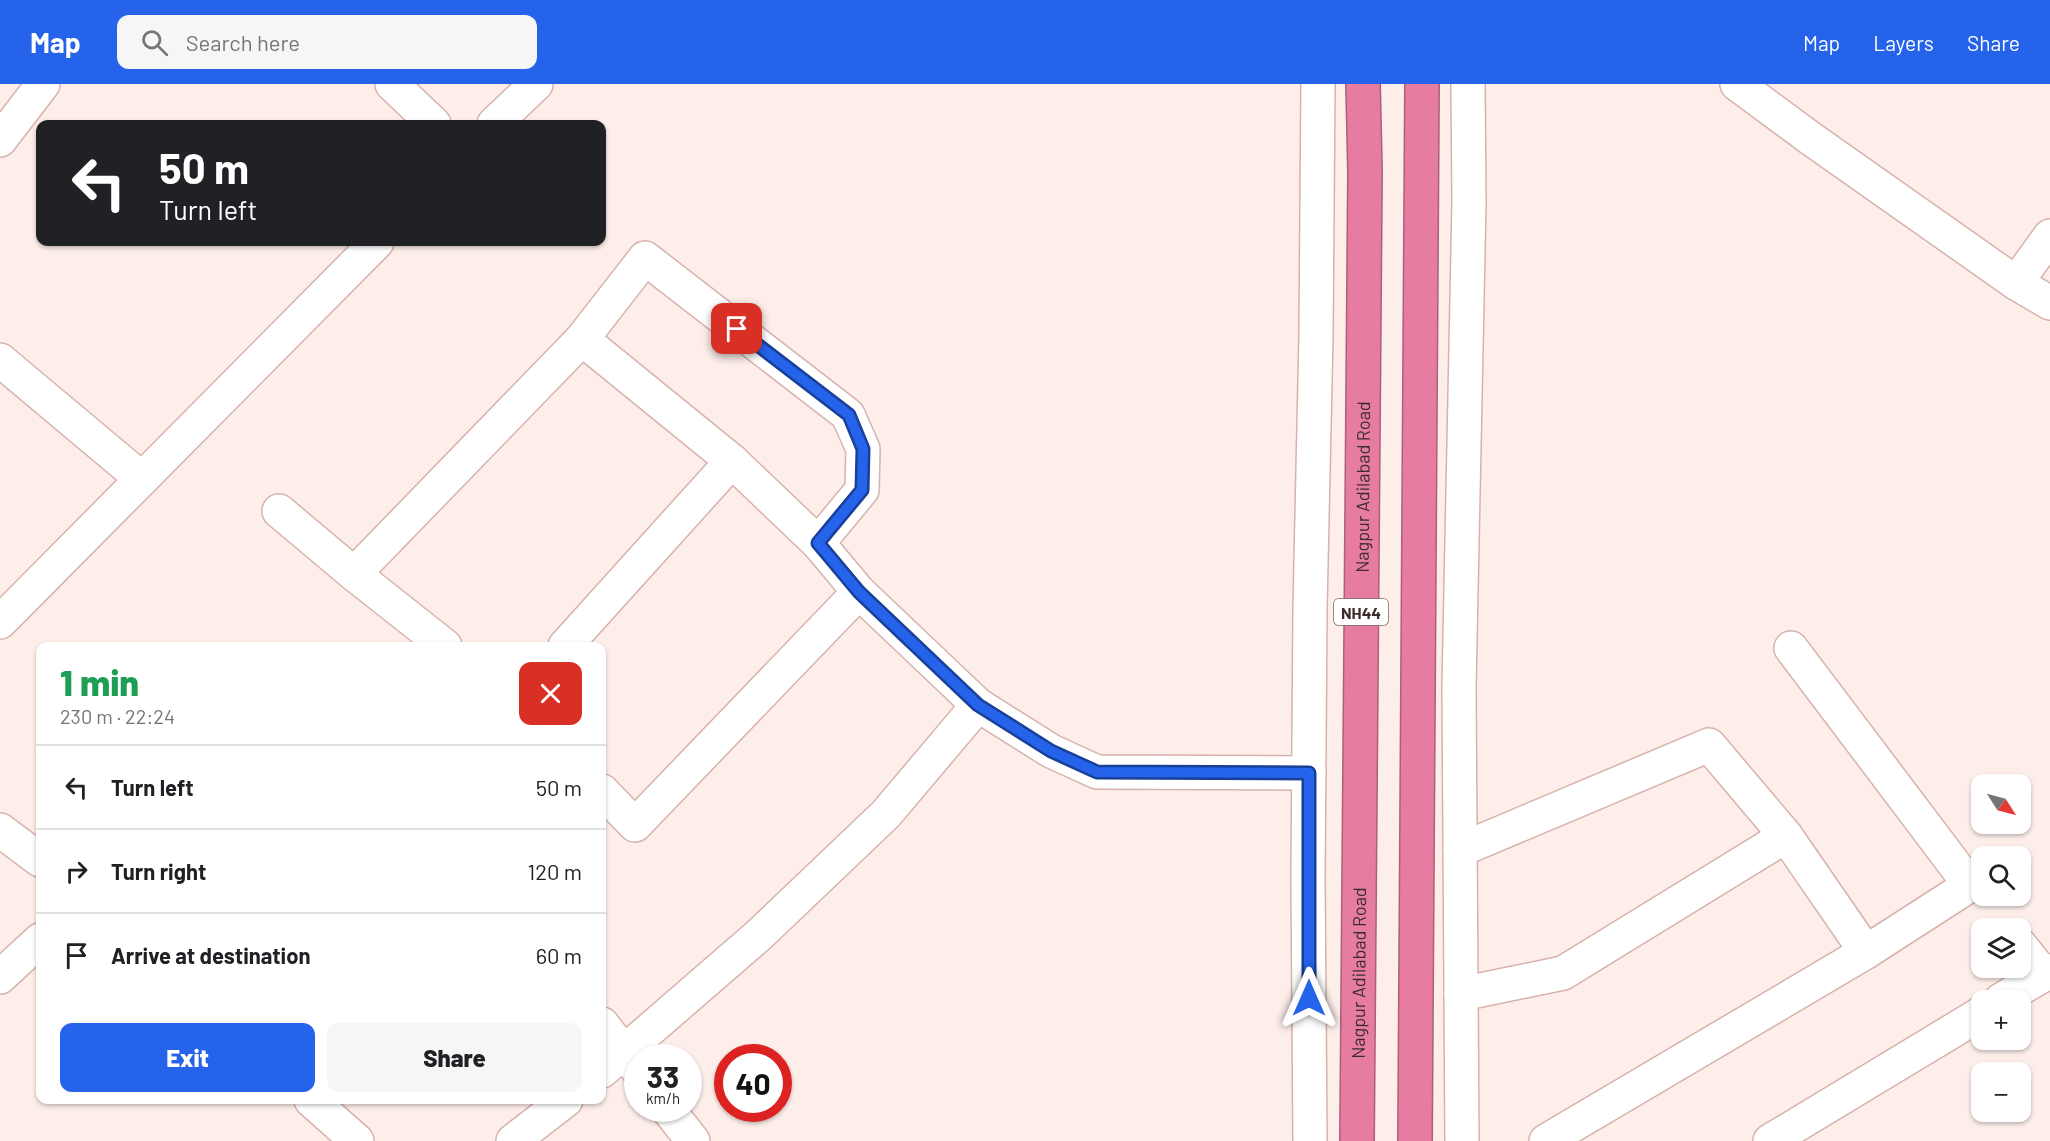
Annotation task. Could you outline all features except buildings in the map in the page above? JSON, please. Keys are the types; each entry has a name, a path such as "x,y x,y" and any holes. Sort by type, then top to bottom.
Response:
{"highway":[{"name":"Nagpur Adilabad Road","path":"1357,1141 1365,171 1363,84"},
{"path":"1414,1141 1422,84"}],"street":[{"path":"0,140 43,84"},
{"path":"392,84 430,120"},
{"path":"498,120 536,84"},
{"path":"1310,1141 1310,608 1316,335 1318,84"},
{"path":"1462,1141 1459,687 1469,202 1468,84"},
{"path":"1737,84 2016,283 2050,303"},
{"path":"2016,283 2050,236"},
{"path":"0,622 372,246"},
{"path":"354,574 582,339 645,258 849,415 863,449 862,490 818,543"},
{"path":"582,339 732,461 818,543 859,592 978,705 1051,751 1097,772 1309,773"},
{"path":"0,360 142,478"},
{"path":"569,642 732,461"},
{"path":"279,512 439,642"},
{"path":"606,795 635,825 859,592"},
{"path":"1546,1141 1866,952 1970,885 1791,648"},
{"path":"606,1033 621,1065 886,813 978,705"},
{"path":"1460,850 1709,745 1785,836 1866,952"},
{"path":"0,830 36,857"},
{"path":"1461,994 1563,973 1785,836"},
{"path":"0,977 36,944"},
{"path":"2018,990 2047,973 2031,956"},
{"path":"1770,1141 1971,1019"},
{"path":"315,1104 357,1141"},
{"path":"513,1141 561,1104"},
{"path":"678,1122 693,1141"}],"route":[{"path":"737,329 849,415 863,449 862,490 818,543 859,592 978,705 1051,751 1097,772 1309,773 1309,998"}]}
